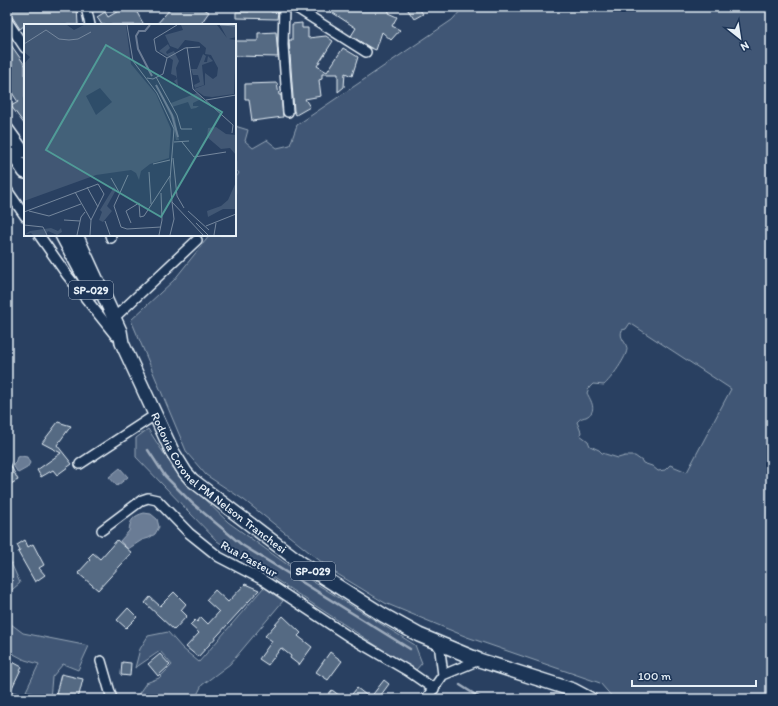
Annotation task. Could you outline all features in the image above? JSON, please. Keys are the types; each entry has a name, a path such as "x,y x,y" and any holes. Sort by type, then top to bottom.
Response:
{"highway":[{"path":"7,130 24,155"},
{"path":"7,145 24,170"},
{"name":"Rodovia Coronel PM Nelson Tranchesi","path":"63,236 118,339 172,451 185,472 198,486 280,548 324,578 383,615 419,635 479,660 573,690 590,699"},
{"name":"Rodovia Coronel PM Nelson Tranchesi","path":"76,236 120,332 118,339"},
{"path":"82,248 83,236"}],"street":[{"path":"86,7 90,24"},
{"path":"284,7 283,45 288,112"},
{"path":"294,7 366,52"},
{"path":"7,21 24,46"},
{"path":"7,190 24,215"},
{"path":"40,236 118,339"},
{"path":"114,318 197,240"},
{"path":"80,464 155,415"},
{"name":"Rua Pasteur","path":"102,530 142,500 148,498 157,500 189,533 219,557 263,580 348,636 408,671 434,689"},
{"path":"439,643 443,675"},
{"path":"101,660 112,699"},
{"path":"426,699 443,675 479,660"},
{"path":"7,697 17,699"}],"shaded area":[{"path":"464,7 771,7 771,699 614,699 600,683 467,637 385,603 334,572 244,500 206,475 187,453 131,320 174,280 209,236 236,236 236,178 239,173 236,170 236,126 248,130 245,141 253,148 267,140 277,148 290,145 297,125 452,20","holes":["630,323 731,389 687,472 670,465 665,470 658,471 652,466 643,463 635,456 618,458 602,453 590,446 588,441 580,435 581,432 577,422 590,415 593,409 587,393 589,388 593,384 604,385 622,362 627,352 627,348 621,333 622,330 626,329"]},
{"path":"148,429 176,472 228,522 299,573 415,645 422,663 415,671 217,541 136,457 136,438"},
{"path":"17,457 27,457 30,463 27,468 18,473 13,465"},
{"path":"120,468 128,477 117,486 109,477"},
{"path":"144,513 151,514 157,519 159,527 155,534 128,549 120,541 129,531 130,524 133,519"},
{"path":"7,554 20,583 7,594"},
{"path":"264,587 283,601 230,664 202,685 195,699 135,699 146,683 159,678 172,665 160,651 135,668 140,649 148,636 168,632 182,648 199,662"},
{"path":"7,621 23,633 89,646 78,670 63,664 52,677 50,699 46,699 26,691 39,664 25,660 10,652 11,644 7,636"}],"building":[{"path":"7,7 46,7 48,10 54,7 77,7 78,24 24,24 20,29"},
{"path":"119,7 134,7 143,24 101,24 97,17 105,12 108,17 120,10"},
{"path":"172,7 201,7 209,12 201,24 157,24"},
{"path":"249,7 272,7 271,12 278,12 277,19 236,18 236,12 249,12"},
{"path":"333,7 391,7 388,13 397,17 392,26 400,30 391,40 382,32 376,50 351,36 356,28 330,11"},
{"path":"406,7 418,7 423,14 414,19"},
{"path":"302,23 302,28 308,28 308,38 326,36 333,41 317,66 327,72 343,48 358,57 352,76 345,73 344,87 338,92 338,74 322,74 322,79 319,80 321,96 305,99 310,107 296,115 294,111 289,40 292,40 292,24"},
{"path":"276,32 278,57 236,56 236,41 258,41 258,33"},
{"path":"11,45 24,64 24,124 11,106 18,102 7,85 7,48"},
{"path":"277,83 279,95 281,95 283,117 252,121 249,99 245,99 245,84"},
{"path":"58,422 71,426 57,445 72,464 57,475 53,470 41,477 37,470 61,453 42,443"},
{"path":"7,458 18,480 7,486"},
{"path":"25,540 28,547 33,544 44,565 39,568 45,575 35,582 18,552 20,551 17,545"},
{"path":"117,540 132,553 98,590 78,573 90,560 88,558 93,553 100,559"},
{"path":"245,584 259,590 198,657 186,647 199,633 190,625 195,620 197,622 201,617 208,624 219,612 206,600 215,590 228,602"},
{"path":"174,592 186,604 181,610 187,616 174,630 145,603 150,597 160,606"},
{"path":"128,608 137,617 126,628 117,620"},
{"path":"283,616 301,633 298,636 312,647 299,665 281,648 268,665 259,659 272,641 265,636"},
{"path":"330,652 342,661 328,680 316,672"},
{"path":"160,654 170,665 158,676 148,664"},
{"path":"7,659 22,667 10,692 7,691"},
{"path":"122,662 131,663 130,676 121,675"},
{"path":"61,674 83,679 78,699 56,694"},
{"path":"384,680 389,684 378,699 348,699 357,688 370,698"},
{"path":"332,690 344,699 324,699"}],"waterway":[{"path":"148,450 165,476 192,503 242,545 410,649"},
{"path":"460,685 482,699"}]}
